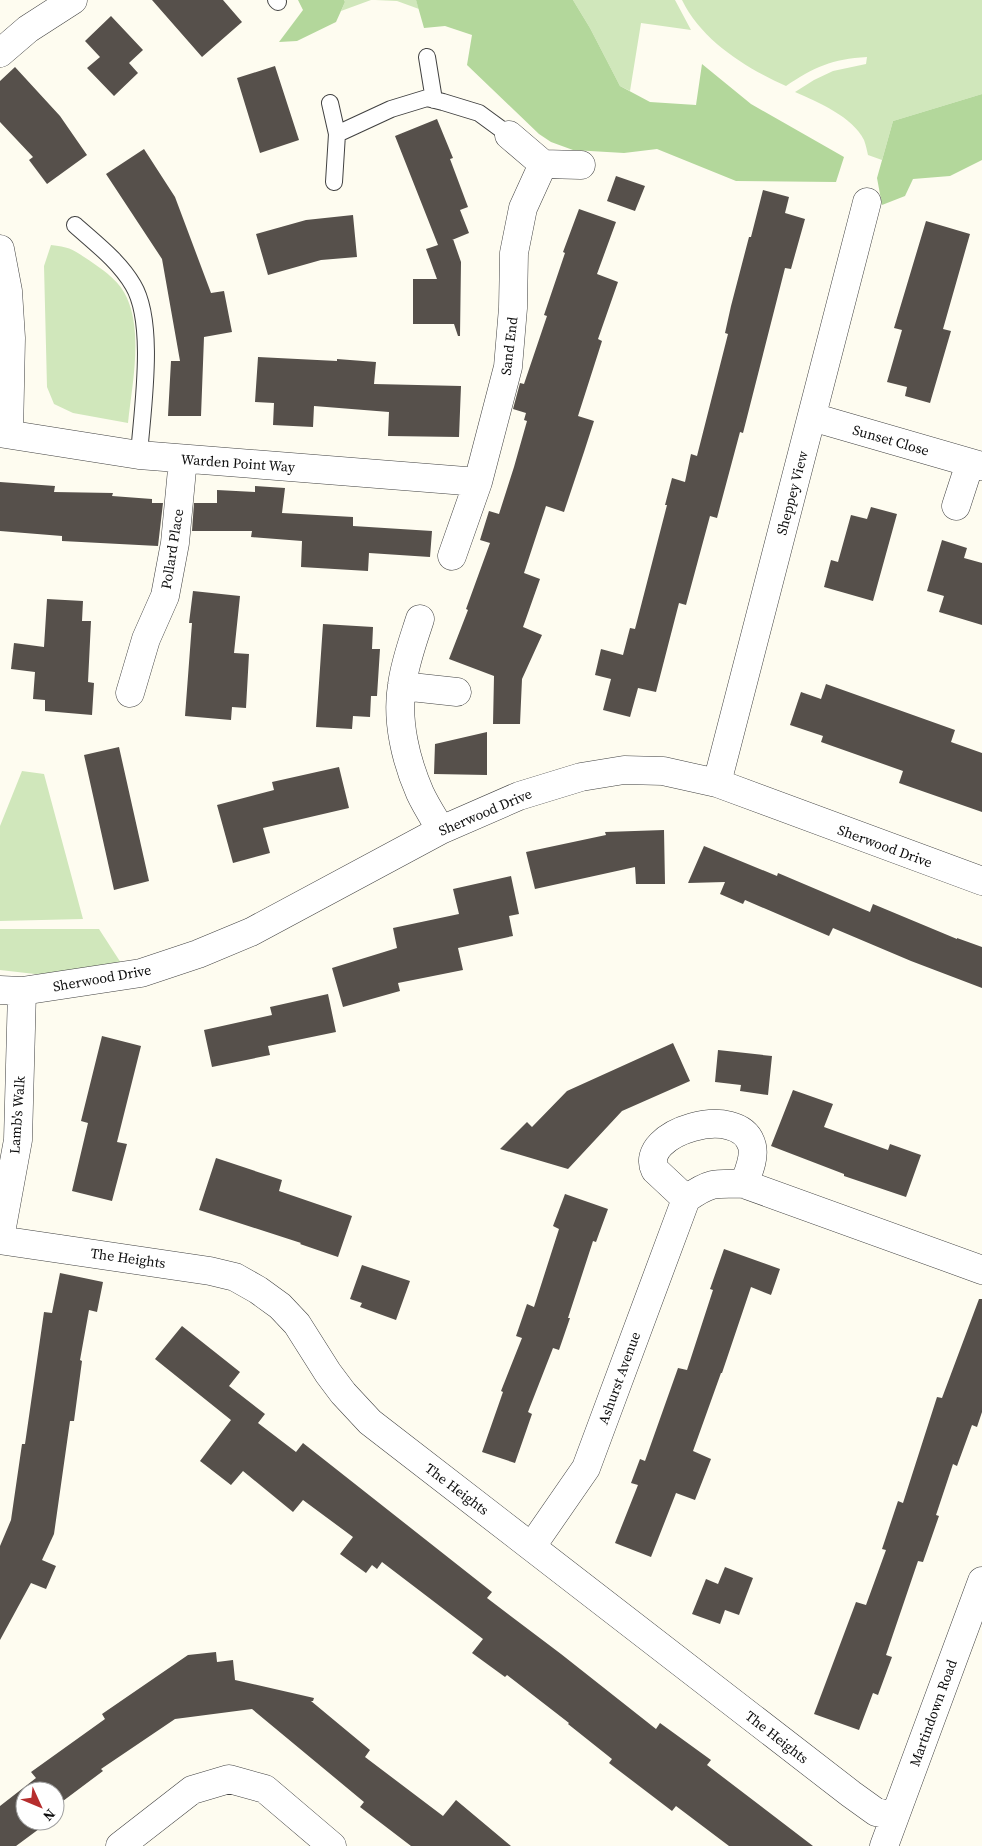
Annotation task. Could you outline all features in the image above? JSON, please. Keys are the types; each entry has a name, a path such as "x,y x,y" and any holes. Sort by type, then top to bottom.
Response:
{"street":[{"path":"0,54 28,29 73,0"},
{"path":"509,135 543,164 581,165"},
{"name":"Sand End","path":"452,556 478,482 508,367 513,308 514,253 522,208 543,164"},
{"name":"Sheppey View","path":"717,783 867,202"},
{"path":"0,249 8,291 11,338 4,434"},
{"name":"Sunset Close","path":"812,417 976,464 956,506"},
{"name":"Warden Point Way","path":"4,434 138,455 478,482"},
{"name":"Pollard Place","path":"130,693 146,639 165,596 175,543 183,459"},
{"path":"420,619 402,686 400,712 411,768 421,794 441,830"},
{"path":"402,686 457,692"},
{"name":"Sherwood Drive","path":"11,991 141,973 198,954 252,932 441,830 519,796 581,777 624,770 663,771 717,783 982,882"},
{"name":"Lamb's Walk","path":"0,1239 18,1140 11,991"},
{"path":"744,1184 750,1165 752,1147 745,1133 734,1126 716,1123 686,1129 664,1140 652,1156 654,1170 686,1199 703,1187 719,1183 744,1184 982,1270"},
{"name":"Ashurst Avenue","path":"532,1546 586,1468 686,1199"},
{"name":"The Heights","path":"0,1239 210,1270 235,1277 258,1290 280,1306 297,1324 328,1373 343,1393 370,1422 851,1794 876,1812 895,1816"},
{"name":"Martindown Road","path":"884,1846 982,1580"},
{"path":"120,1846 192,1790 229,1780 265,1789 332,1846"}],"lane":[{"path":"426,57 434,100"},
{"path":"337,134 391,109 427,98 478,113 509,135"},
{"path":"330,103 337,134 334,182"},
{"path":"74,225 114,261 134,286 142,309 146,343 138,455"}],"green space":[{"path":"298,0 344,0 345,2 336,22 297,41 279,42 303,10"},
{"path":"344,0 371,0 341,11"},
{"path":"375,0 416,0 419,9 397,1"},
{"path":"416,0 573,0 620,86 650,102 696,105 702,64 751,104 844,157 836,182 736,181 657,149 624,153 573,150 551,142 539,134 467,65 472,35 445,26 424,28"},
{"path":"573,0 675,0 691,30 641,23 630,91 620,86"},
{"path":"682,0 982,0 982,94 893,121 882,160 868,155 864,140 852,124 834,111 795,92 833,71 866,64 867,57 824,65 786,86 756,71 726,52 701,28"},
{"path":"982,94 982,160 950,176 913,179 905,196 882,205 877,178 893,121"},
{"path":"51,245 73,250 93,263 117,282 127,298 132,312 135,343 134,376 128,423 73,413 54,404 47,387 44,266"},
{"path":"22,771 44,774 83,919 0,921 0,826"},
{"path":"0,929 99,929 121,963 85,973 35,974 0,970"}],"building":[{"path":"152,0 223,0 242,22 202,57"},
{"path":"111,16 143,50 129,63 138,73 114,96 87,68 100,57 85,41"},
{"path":"275,66 299,140 260,153 237,78"},
{"path":"15,67 60,116 87,155 47,184 29,160 33,157 0,122 0,81"},
{"path":"437,119 453,158 450,159 468,207 460,210 469,233 453,240 461,262 460,336 458,336 454,324 413,324 413,279 437,279 426,249 438,245 395,136"},
{"path":"144,149 175,197 211,293 224,291 232,332 204,337 201,416 168,416 171,361 180,361 162,259 106,174"},
{"path":"616,176 645,186 635,211 607,201"},
{"path":"763,190 789,197 785,213 805,219 791,269 785,268 743,433 740,432 717,518 710,516 686,605 679,603 656,692 638,688 630,717 603,710 611,679 595,675 601,649 623,655 630,628 635,629 667,505 665,505 672,478 685,482 691,454 697,456 728,334 725,333 731,306"},
{"path":"579,209 616,222 597,274 618,282 598,339 602,341 578,416 594,421 584,452 564,512 546,506 524,573 540,579 523,627 542,635 522,679 520,724 493,724 494,676 449,659 468,610 466,609 490,543 480,540 489,511 499,514 514,467 527,421 524,420 526,413 513,409 520,383 524,384 547,316 544,315 565,253 563,252"},
{"path":"353,215 357,257 321,260 268,275 256,234 306,220"},
{"path":"926,221 970,234 943,329 951,331 930,403 905,396 907,387 887,382 902,330 894,328"},
{"path":"258,357 376,362 374,384 461,386 459,437 388,436 389,412 314,406 313,427 273,425 274,403 255,402"},
{"path":"0,482 55,486 54,492 113,493 112,496 152,499 152,503 163,503 158,546 62,541 62,536 0,531"},
{"path":"255,486 285,488 282,513 353,517 353,526 432,531 430,557 369,553 368,571 301,567 302,541 251,537 252,531 192,531 194,503 217,503 217,490 255,492"},
{"path":"871,507 897,514 873,601 824,587 831,560 838,562 851,515 867,519"},
{"path":"942,540 967,548 964,558 982,563 982,625 939,612 944,596 927,591"},
{"path":"193,591 240,596 234,653 249,654 246,708 232,707 231,720 185,716 192,623 189,623"},
{"path":"47,599 83,601 82,621 91,621 88,682 94,683 92,715 45,711 45,700 33,699 35,672 11,669 14,643 44,647"},
{"path":"323,624 373,627 372,649 380,649 377,696 371,696 370,717 353,716 352,729 316,727"},
{"path":"826,684 955,730 951,742 982,753 982,812 899,783 903,771 821,742 823,736 790,725 801,692 821,699"},
{"path":"487,732 487,775 434,774 435,744"},
{"path":"119,747 149,881 114,890 84,755"},
{"path":"339,767 349,808 263,828 270,853 233,863 217,805 274,790 272,782"},
{"path":"664,830 665,884 636,884 635,867 535,889 526,852 606,835 605,832"},
{"path":"704,846 777,876 778,873 870,912 873,904 957,939 982,947 982,988 833,928 829,936 745,900 743,904 720,894 725,882 688,883"},
{"path":"511,876 519,914 509,916 513,936 458,948 463,970 398,983 400,991 343,1007 332,968 397,948 393,928 459,914 453,889"},
{"path":"328,994 336,1032 268,1046 270,1055 212,1067 204,1030 272,1015 270,1007"},
{"path":"102,1036 141,1046 117,1142 127,1144 112,1201 72,1191 88,1123 81,1121"},
{"path":"673,1043 690,1081 622,1111 568,1169 500,1149 527,1122 532,1127 567,1091"},
{"path":"718,1050 772,1056 768,1095 740,1091 741,1085 715,1082"},
{"path":"793,1090 833,1104 824,1127 888,1150 890,1144 921,1155 906,1197 844,1176 844,1174 771,1146"},
{"path":"216,1158 282,1180 279,1191 352,1216 338,1257 199,1210"},
{"path":"565,1194 608,1209 596,1242 593,1241 559,1350 553,1348 528,1412 532,1414 515,1463 482,1452 503,1392 501,1391 522,1338 516,1336 527,1304 534,1307 559,1229 553,1226"},
{"path":"724,1249 780,1269 771,1295 751,1287 693,1451 711,1459 695,1500 676,1493 651,1557 615,1543 638,1485 631,1483 640,1459 645,1461 678,1368 687,1370 713,1290 710,1289"},
{"path":"362,1265 410,1281 396,1320 360,1307 362,1303 350,1299"},
{"path":"60,1273 103,1282 97,1312 89,1310 80,1360 82,1361 74,1421 70,1421 54,1534 42,1560 56,1566 46,1589 31,1583 0,1640 0,1546 11,1520 22,1444 25,1444 44,1312 52,1313"},
{"path":"979,1299 982,1299 982,1412 977,1427 972,1425 957,1466 953,1464 936,1515 939,1516 923,1562 918,1561 886,1655 892,1657 878,1695 873,1693 859,1730 814,1714 856,1602 866,1605 886,1550 882,1549 898,1501 903,1503 937,1397 942,1398"},
{"path":"182,1326 240,1372 229,1386 265,1414 258,1423 296,1452 303,1443 492,1592 487,1598 656,1729 660,1723 711,1760 707,1765 813,1846 729,1846 676,1806 672,1811 609,1763 612,1759 569,1723 507,1675 505,1677 472,1653 483,1639 382,1562 377,1569 372,1565 366,1573 340,1554 353,1537 303,1500 293,1512 243,1471 231,1485 200,1461 231,1420 155,1359"},
{"path":"725,1567 753,1578 739,1615 725,1610 720,1624 692,1614 706,1579 718,1584"},
{"path":"216,1652 217,1662 233,1660 235,1680 314,1698 311,1701 370,1750 365,1757 443,1816 456,1800 511,1846 411,1846 360,1807 364,1802 252,1709 175,1719 101,1769 103,1771 65,1800 65,1781 32,1781 36,1778 31,1772 105,1719 102,1714 188,1655"},
{"path":"15,1794 15,1831 36,1831 16,1846 0,1846 0,1806"}]}
